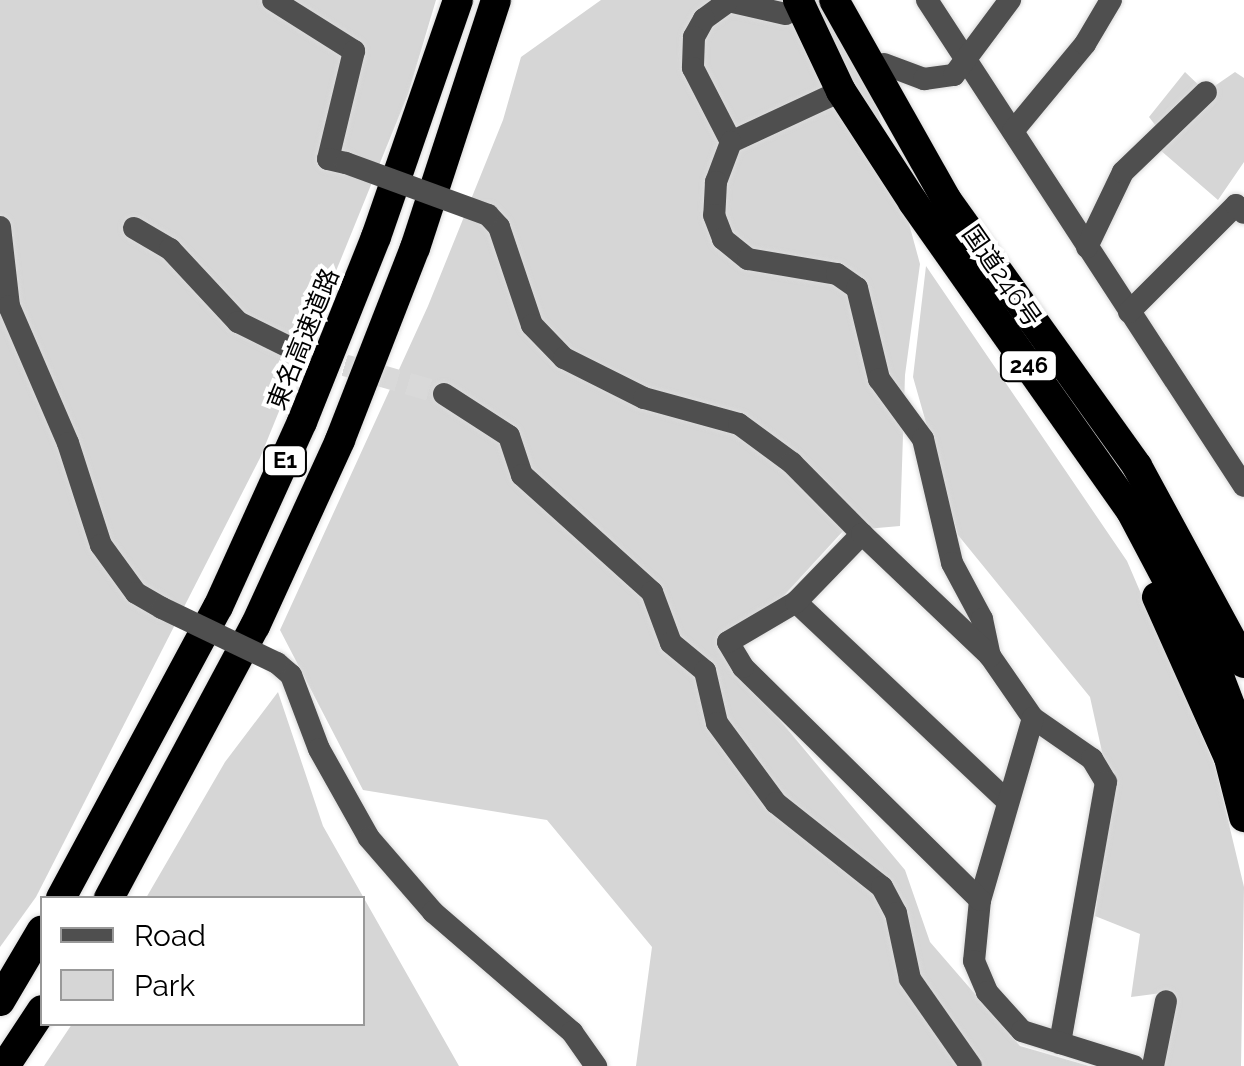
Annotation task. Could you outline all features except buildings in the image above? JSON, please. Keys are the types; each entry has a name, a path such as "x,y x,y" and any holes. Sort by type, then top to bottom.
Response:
{"highway":[{"name":"東名高速道路","path":"62,896 218,608 302,422 376,237 458,0"},
{"name":"E1","path":"110,896 255,626 340,440 415,248 496,0"},
{"name":"国道246号","path":"834,0 946,200 1137,466 1188,552 1244,663"},
{"name":"国道246号","path":"791,7 841,90 1131,514 1220,680 1244,742"},
{"path":"1131,514 1146,573 1229,758 1244,817"},
{"path":"1188,552 1244,633"},
{"path":"0,1001 40,933"},
{"path":"5,1066 40,1013"}],"street":[{"path":"273,0 354,51 328,159 488,215 499,227 532,325 564,358 644,398 740,424 792,463 990,656 1033,718 1092,759 1106,782 1060,1043"},
{"path":"927,0 1244,486"},
{"path":"884,64 924,79 954,75 1010,0"},
{"path":"1013,131 1085,44 1111,0"},
{"path":"731,142 693,68 694,37 704,18 725,2 791,7"},
{"path":"841,90 731,142 716,182 714,215 723,239 748,259 837,274 857,288 879,379 923,438 952,563 982,618 990,656"},
{"path":"1087,247 1124,172 1206,92"},
{"path":"1129,312 1241,203"},
{"path":"0,227 9,306 68,443 101,545 136,593 277,663 291,676 319,750 369,838 433,912 572,1032 596,1066"},
{"path":"134,228 170,249 238,322 299,352"},
{"path":"444,394 508,436 522,475 652,592 671,642 705,671 717,723 776,802 882,887 896,913 910,979 971,1066"},
{"path":"862,534 796,602 728,642 743,667 980,900"},
{"path":"796,602 1007,800"},
{"path":"1033,718 980,900 974,961 987,992 1022,1031 1134,1066"},
{"path":"1153,1066 1166,1001"}],"green space":[{"path":"0,0 436,0 408,94 260,458 36,897 0,947"},
{"path":"601,0 848,0 920,264 905,375 900,526 843,531 779,601 719,636 743,676 905,870 930,942 1020,1046 1089,1066 636,1066 652,947 547,820 363,790 280,630 428,306 503,120 521,57"},
{"path":"1185,72 1206,92 1235,72 1244,78 1244,162 1218,200 1152,143 1159,130 1149,117"},
{"path":"926,266 1127,561 1215,766 1244,887 1241,1066 1156,1066 1162,993 1131,997 1140,934 1095,916 1111,793 1090,697 958,535 913,377"},
{"path":"278,692 323,826 363,896 147,896 225,762"},
{"path":"365,900 459,1066 44,1066 71,1026 365,1026"}],"tunnel":[{"path":"313,356 444,394"}]}
